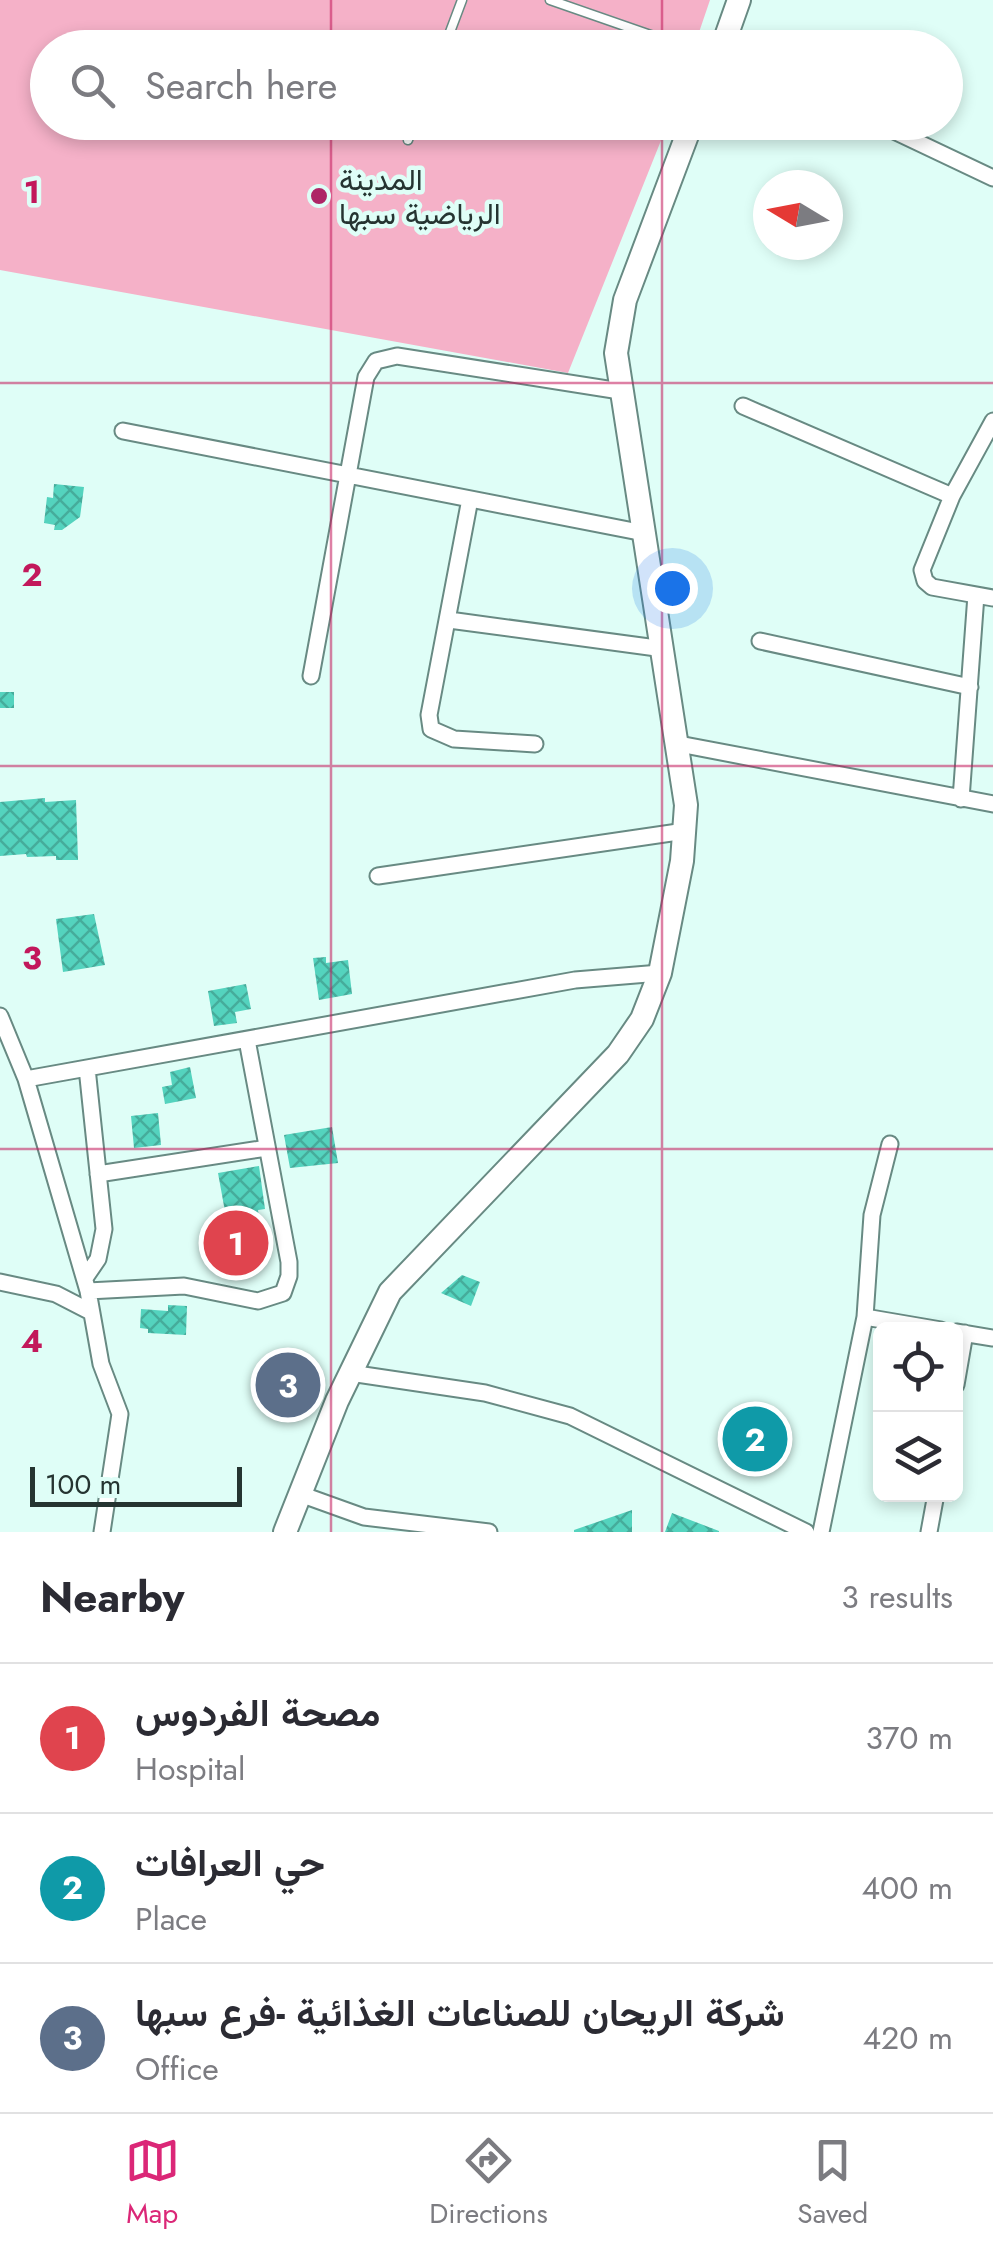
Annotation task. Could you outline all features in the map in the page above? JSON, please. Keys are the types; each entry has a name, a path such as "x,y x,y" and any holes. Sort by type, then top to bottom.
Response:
{"street":[{"path":"728,30 739,0"},
{"path":"285,1532 350,1374 390,1292 632,1037 660,973 685,831 685,782 616,353 625,300 685,140"},
{"path":"913,140 993,178"},
{"path":"311,676 371,365 382,357 397,356 620,391"},
{"path":"743,406 952,496"},
{"path":"993,422 952,496 926,556 923,576 932,587 993,598"},
{"path":"123,431 644,533"},
{"path":"470,499 430,715 431,729 454,739 535,744"},
{"path":"961,799 976,595"},
{"path":"448,620 664,649"},
{"path":"760,641 970,687"},
{"path":"679,744 993,804"},
{"path":"378,876 685,831"},
{"path":"26,1080 575,980 660,973"},
{"path":"0,1016 26,1080 86,1285 101,1364 120,1414 102,1532"},
{"path":"86,1285 184,1286 258,1301 272,1299 282,1292 290,1276 289,1262 246,1040"},
{"path":"86,1285 103,1239 87,1068"},
{"path":"821,1532 865,1317 872,1216 890,1144"},
{"path":"98,1174 267,1148"},
{"path":"0,1282 56,1294 91,1312"},
{"path":"865,1317 894,1322"},
{"path":"963,1333 993,1338"},
{"path":"350,1374 485,1393 570,1416 806,1532"},
{"path":"300,1494 364,1517 489,1532"},
{"path":"929,1532 935,1502"}],"lane":[{"path":"451,30 462,0"},
{"path":"550,0 636,30"}],"shaded area":[{"name":"المدينة الرياضية سبها","path":"0,0 710,0 700,30 30,30 30,140 661,140 568,373 0,270"}],"building":[{"path":"54,484 84,487 80,517 62,530 44,523 47,497 53,498"},
{"path":"0,692 14,692 14,708 0,708"},
{"path":"45,798 45,802 76,800 78,860 26,854 0,856 0,802"},
{"path":"94,914 105,965 63,972 56,919"},
{"path":"326,957 326,963 348,960 352,994 319,1000 313,958"},
{"path":"246,984 251,1009 235,1012 237,1023 214,1026 208,991"},
{"path":"190,1067 196,1098 165,1104 162,1087 172,1085 170,1072"},
{"path":"158,1113 161,1145 134,1148 131,1116"},
{"path":"332,1127 338,1163 290,1168 284,1135"},
{"path":"259,1166 265,1209 258,1210 263,1246 237,1249 239,1266 228,1267 222,1217 226,1217 218,1173"},
{"path":"462,1275 480,1282 471,1306 441,1293"},
{"path":"168,1305 187,1306 186,1335 148,1333 148,1329 140,1328 141,1309 168,1311"},
{"path":"632,1510 632,1532 574,1532 574,1530"},
{"path":"672,1513 719,1531 719,1532 665,1532"}],"place":[{"name":"المدينة الرياضية سبها","path":"319,196"},
{"name":"مصحة الفردوس","path":"236,1243"},
{"name":"شركة الريحان للصناعات الغذائية -فرع سبها","path":"288,1385"},
{"name":"حي العرافات","path":"755,1439"}]}
